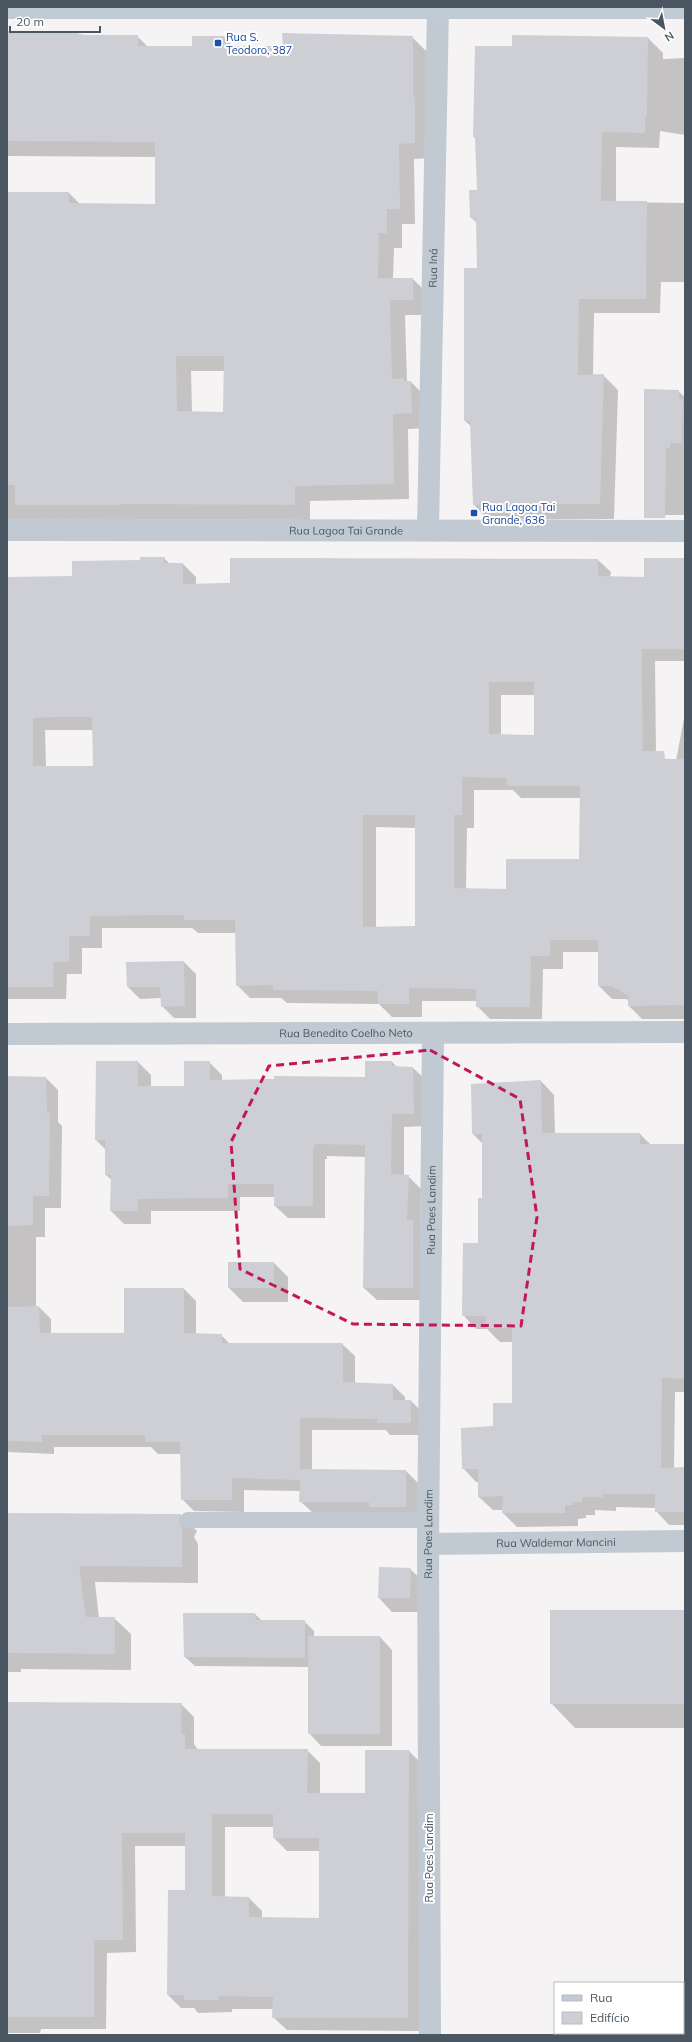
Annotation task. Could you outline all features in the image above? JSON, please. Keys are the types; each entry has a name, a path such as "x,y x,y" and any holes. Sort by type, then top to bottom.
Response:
{"main road":[{"path":"7,8 685,8"}],"street":[{"name":"Rua Iná","path":"428,529 438,7"},
{"name":"Rua Lagoa Tai Grande","path":"7,530 428,529 685,531"},
{"name":"Rua Benedito Coelho Neto","path":"7,1034 685,1032"},
{"name":"Rua Paes Landim","path":"430,2035 428,1520 433,1033"},
{"name":"Rua Waldemar Mancini","path":"428,1544 685,1542"}],"lane":[{"path":"188,1520 428,1520"}],"highlighted area":[{"path":"430,1050 520,1099 537,1217 521,1326 353,1324 240,1269 231,1142 269,1066"}],"building":[{"path":"7,31 69,31 84,35 138,35 138,46 192,46 192,36 224,36 224,46 283,46 282,33 413,36 415,143 399,144 400,209 387,209 387,233 379,233 378,278 413,278 413,300 390,300 392,379 404,378 404,381 411,381 412,413 393,414 394,484 295,486 295,505 15,505 15,485 7,485 7,192 69,192 69,203 155,204 155,142 7,141","holes":["176,356 224,356 223,412 177,411"]},
{"path":"512,35 648,37 647,117 645,117 645,133 602,132 601,201 647,201 646,299 579,299 578,375 604,374 600,504 473,505 470,421 464,421 464,268 477,268 476,218 470,218 469,190 477,190 475,137 473,137 475,46 512,46"},
{"path":"644,389 679,390 679,399 683,399 682,443 670,443 670,448 666,448 665,518 644,518"},
{"path":"140,557 165,557 164,563 183,563 183,584 230,583 230,558 598,559 598,576 644,577 644,558 685,558 685,649 642,649 642,682 643,751 664,751 665,759 685,759 685,1005 628,1006 628,996 612,986 598,986 598,940 550,940 550,956 531,956 530,1007 476,1007 476,989 409,988 409,1004 378,1004 378,991 273,990 273,985 236,986 235,920 184,920 184,915 90,916 90,936 69,936 69,962 54,962 53,987 7,987 7,577 72,576 72,561 140,560","holes":["489,682 534,682 534,735 489,734","92,717 93,766 33,766 33,718","462,777 507,778 507,786 580,786 579,859 506,859 506,889 454,888 454,815 462,815","363,815 415,815 415,926 363,927"]},
{"path":"184,961 185,1006 161,1007 160,987 127,987 126,962"},
{"path":"96,1061 138,1061 138,1086 184,1086 184,1061 210,1061 210,1080 274,1079 274,1076 365,1077 365,1061 392,1061 392,1066 413,1067 414,1114 392,1114 391,1174 409,1175 407,1220 413,1220 413,1288 363,1288 365,1145 315,1144 315,1147 313,1146 313,1206 274,1206 274,1184 228,1184 228,1198 138,1199 138,1211 110,1211 111,1175 105,1175 105,1140 95,1140"},
{"path":"7,1076 46,1077 47,1113 50,1113 49,1196 33,1196 33,1225 7,1226"},
{"path":"541,1080 542,1133 640,1133 640,1144 685,1144 685,1379 662,1378 661,1468 685,1467 685,1512 655,1512 655,1494 603,1494 603,1497 582,1497 582,1502 573,1502 573,1505 565,1505 565,1513 502,1513 503,1496 478,1497 478,1469 462,1469 461,1428 493,1426 493,1403 512,1403 512,1328 485,1328 486,1316 462,1316 463,1243 478,1243 478,1198 482,1198 482,1134 472,1134 471,1084"},
{"path":"228,1262 274,1262 274,1288 228,1288"},
{"path":"124,1288 184,1288 184,1333 222,1334 222,1343 343,1343 343,1382 393,1384 393,1400 411,1400 411,1423 377,1423 377,1419 300,1418 300,1469 406,1470 406,1507 369,1507 369,1502 299,1502 300,1480 232,1478 232,1500 181,1500 180,1442 145,1442 145,1435 42,1435 42,1442 7,1441 7,1307 39,1306 40,1333 124,1333"},
{"path":"7,1513 181,1514 179,1520 182,1527 182,1567 79,1566 86,1617 115,1617 115,1654 7,1653"},
{"path":"379,1567 411,1568 410,1598 378,1598"},
{"path":"550,1610 685,1610 685,1704 550,1704"},
{"path":"183,1613 255,1613 256,1620 305,1620 305,1658 184,1657"},
{"path":"308,1636 380,1636 380,1734 308,1734"},
{"path":"7,1702 182,1703 181,1734 185,1734 185,1749 308,1749 307,1793 365,1793 365,1750 409,1750 408,2018 272,2018 273,1997 219,1996 219,2000 184,2000 184,1995 167,1995 168,1890 185,1890 185,1833 122,1833 123,1940 94,1940 94,2017 7,2017","holes":["212,1814 273,1814 273,1838 319,1838 319,1918 249,1917 249,1897 212,1896"]}],"place":[{"name":"Rua S. Teodoro, 387","path":"218,43"},
{"name":"Rua Lagoa Tai Grande, 636","path":"474,513"}]}
